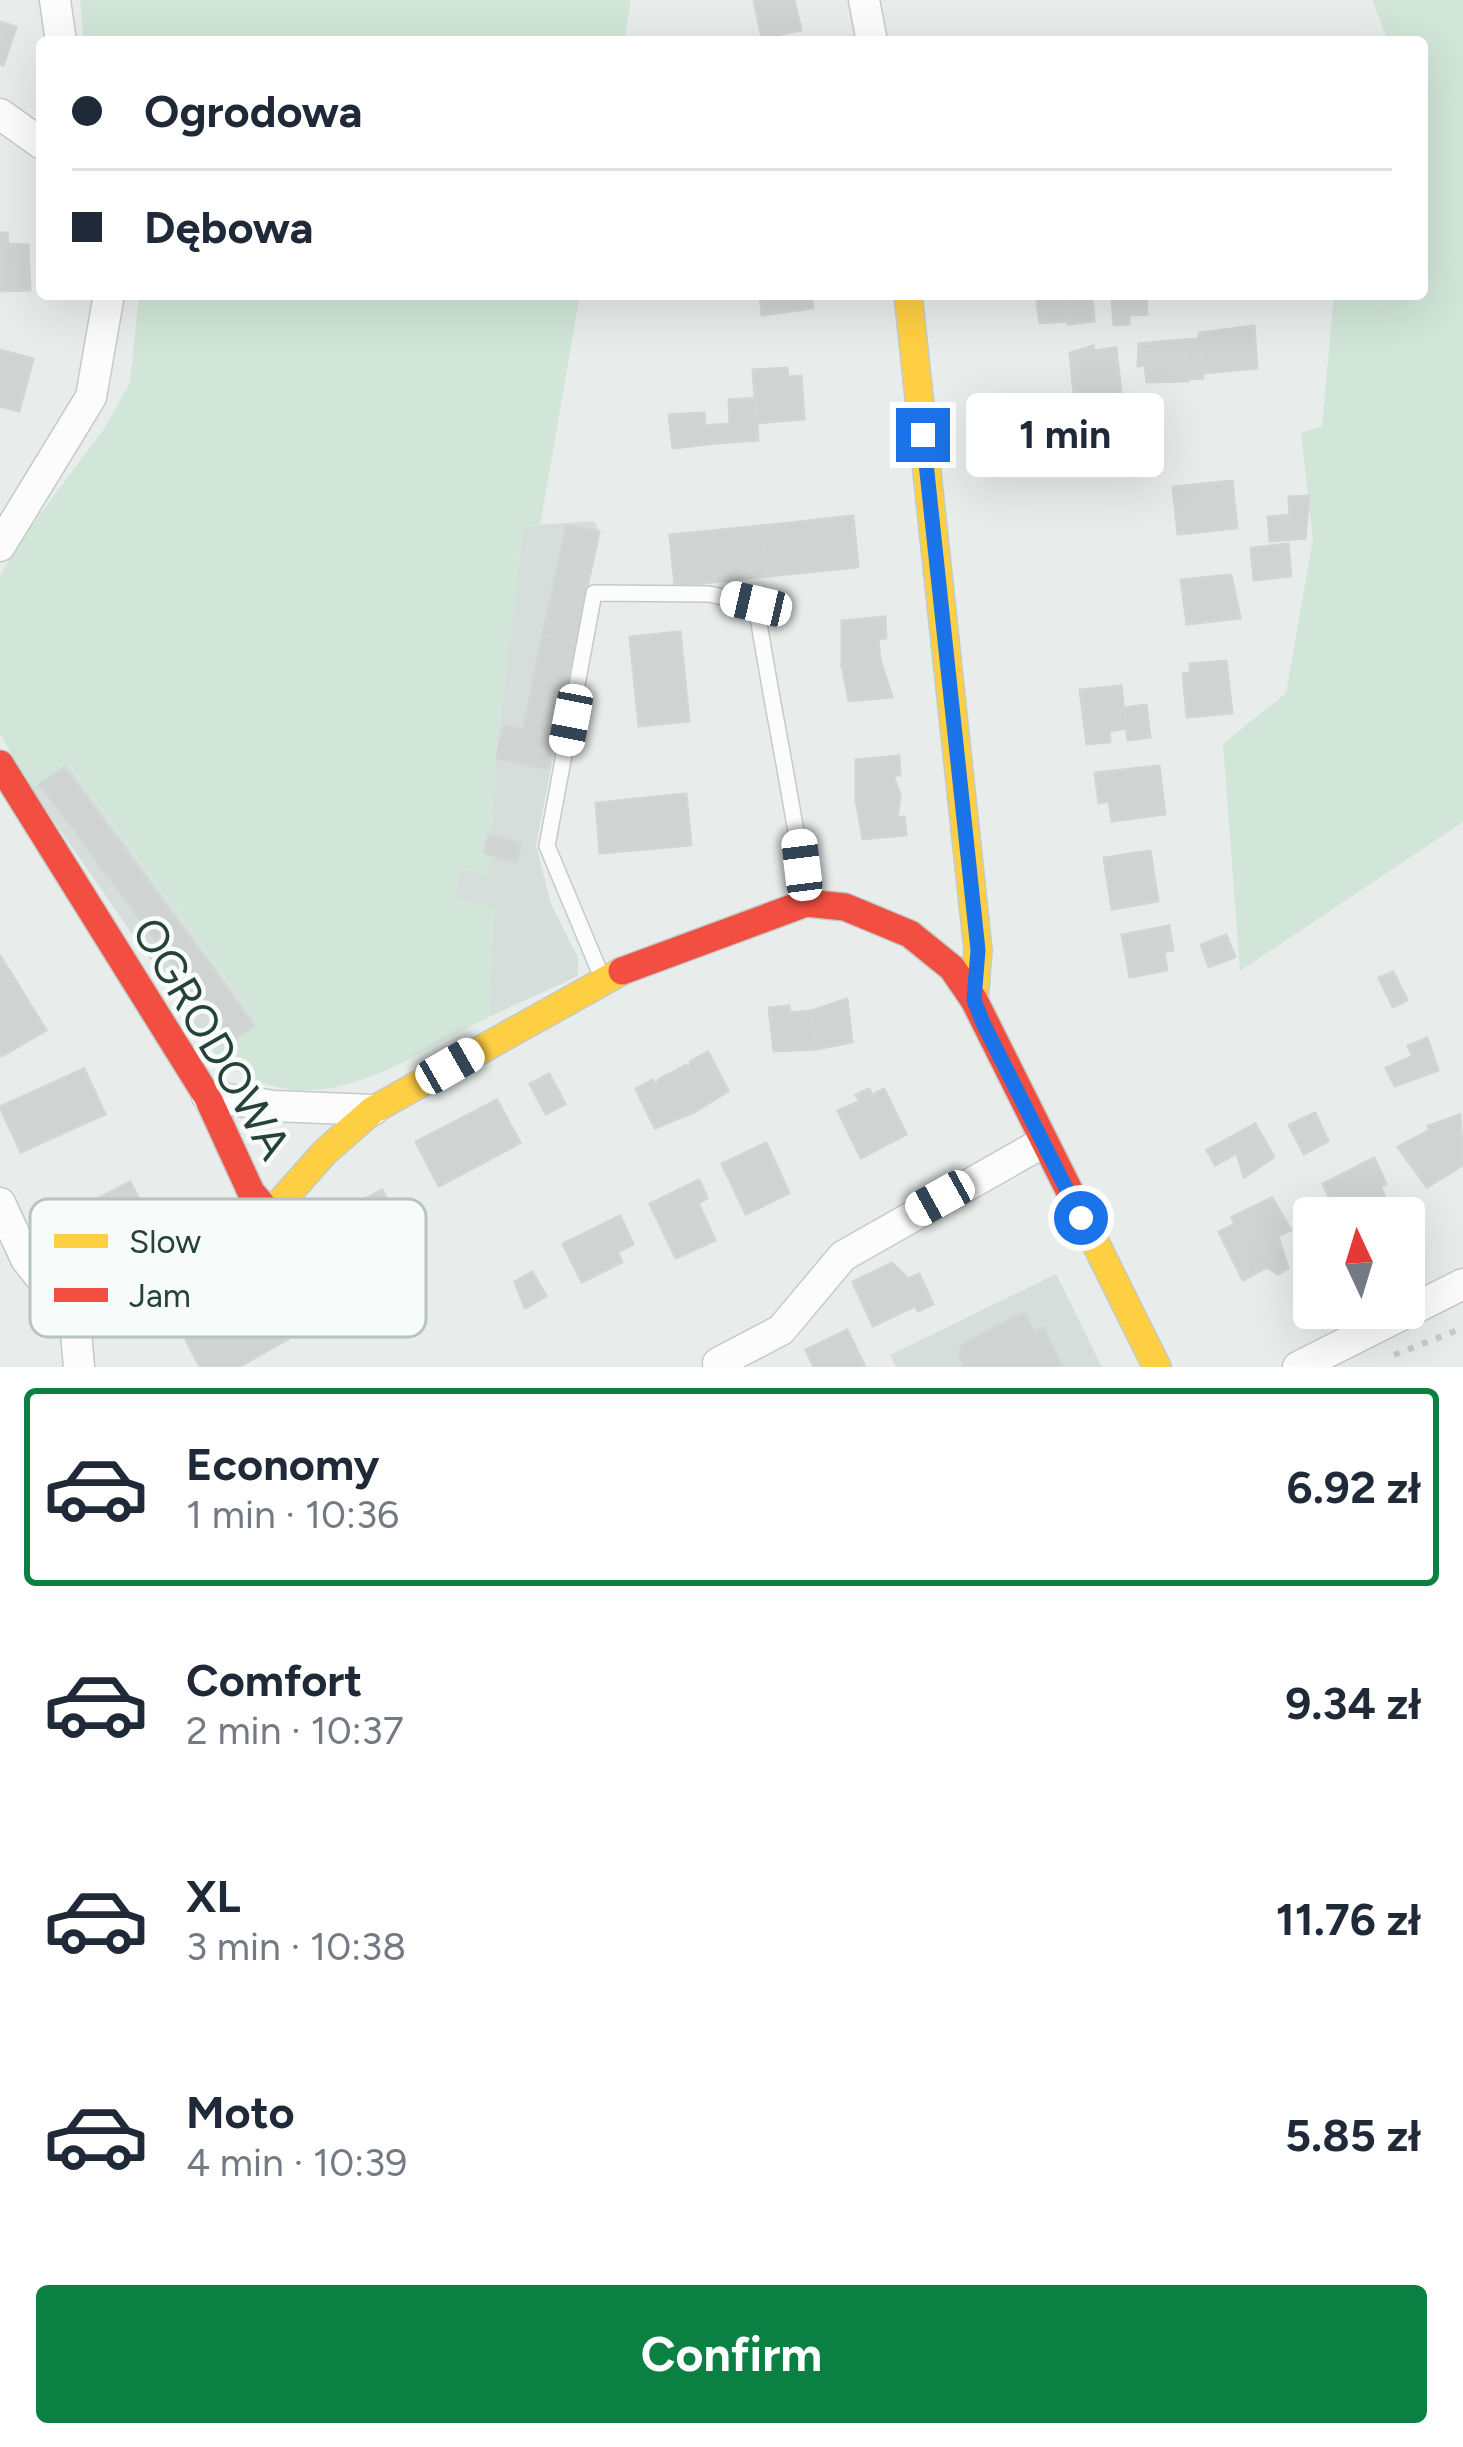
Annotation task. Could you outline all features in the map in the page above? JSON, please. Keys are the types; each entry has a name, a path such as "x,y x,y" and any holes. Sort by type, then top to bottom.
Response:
{"street":[{"path":"56,0 60,36"},
{"path":"865,1 871,36"},
{"path":"0,114 36,140"},
{"path":"0,546 91,397 108,300"},
{"path":"909,300 978,950 974,1000"},
{"name":"OGRODOWA","path":"0,764 207,1096 256,1199"},
{"path":"806,903 845,907 910,934 952,968 974,1000 1157,1367"},
{"name":"OGRODOWA","path":"284,1199 373,1110 602,978 806,903"},
{"path":"207,1096 274,1106 373,1110"},
{"path":"718,1363 781,1330 843,1256 1042,1143"},
{"path":"0,1203 30,1264"},
{"path":"1298,1367 1463,1284"},
{"path":"77,1337 80,1367"}],"lane":[{"path":"602,978 547,846 594,593 709,594 756,604 775,727 792,791 806,903"}],"path":[{"path":"1388,1357 1463,1328"}],"shaded area":[{"path":"594,521 598,529 536,845 551,904 578,958 578,976 489,1017 494,909 454,899 460,869 487,874 490,854 480,851 486,832 492,832 496,756 523,526"},
{"path":"67,763 256,1021 213,1051 31,788"},
{"path":"1056,1274 1102,1367 896,1367 890,1355"}],"green space":[{"path":"80,0 631,0 625,36 83,36"},
{"path":"1372,0 1463,0 1463,822 1240,971 1223,744 1286,693 1313,539 1301,433 1322,426 1333,300 1428,300 1428,36 1386,36"},
{"path":"138,300 579,300 540,526 523,527 496,756 492,833 486,832 480,850 490,854 487,875 460,869 454,898 494,908 489,1017 373,1076 313,1090 282,1088 250,1078 221,1061 213,1051 256,1020 68,763 31,788 0,734 0,577 17,545 104,429 130,383"}],"building":[{"path":"754,0 794,0 801,30 762,36"},
{"path":"0,22 16,27 3,65 0,64"},
{"path":"0,233 7,233 8,244 28,245 30,290 0,291"},
{"path":"761,300 812,300 813,308 762,315"},
{"path":"1037,300 1066,300 1067,321 1040,323"},
{"path":"1066,300 1092,300 1094,321 1068,324"},
{"path":"1112,300 1146,300 1147,314 1129,315 1129,324 1114,325"},
{"path":"1254,326 1257,368 1202,373 1199,333"},
{"path":"1200,339 1203,378 1188,379 1184,340"},
{"path":"1184,340 1188,381 1147,382 1145,365 1138,366 1139,344"},
{"path":"1093,346 1093,351 1116,348 1121,393 1082,400 1081,394 1074,394 1070,353"},
{"path":"0,350 33,359 19,411 0,406"},
{"path":"787,368 788,377 801,376 804,419 757,423 753,370"},
{"path":"755,398 758,440 717,443 716,425 730,424 729,400"},
{"path":"704,413 705,426 716,425 717,443 673,448 669,415"},
{"path":"1232,481 1237,528 1178,534 1173,487"},
{"path":"1309,496 1305,538 1270,541 1268,517 1290,515 1289,497"},
{"path":"853,516 858,567 767,576 762,526"},
{"path":"567,526 599,532 596,546 564,540"},
{"path":"762,526 767,576 675,586 670,535"},
{"path":"564,540 596,546 593,560 561,553"},
{"path":"1288,544 1291,576 1254,580 1251,548"},
{"path":"561,553 593,560 590,573 558,567"},
{"path":"558,567 590,573 587,587 555,580"},
{"path":"1231,575 1240,618 1187,624 1181,580"},
{"path":"555,580 587,587 584,601 552,594"},
{"path":"552,594 584,601 581,615 549,608"},
{"path":"549,608 581,615 578,628 546,622"},
{"path":"885,617 886,638 878,639 880,660 842,665 842,621"},
{"path":"546,622 578,628 575,642 543,636"},
{"path":"680,632 689,721 639,726 630,637"},
{"path":"543,636 575,642 572,656 540,649"},
{"path":"540,649 572,656 569,669 537,663"},
{"path":"880,660 892,697 849,701 842,665"},
{"path":"1226,661 1232,713 1187,717 1183,674 1190,673 1190,664"},
{"path":"537,663 569,669 566,683 534,676"},
{"path":"534,676 566,683 563,697 532,690"},
{"path":"1121,686 1126,728 1109,731 1110,742 1087,744 1080,690"},
{"path":"532,690 563,697 560,711 529,704"},
{"path":"529,704 560,711 557,724 526,717"},
{"path":"1146,705 1150,737 1128,740 1124,708"},
{"path":"526,717 557,724 555,737 523,730"},
{"path":"504,726 555,737 551,753 500,742"},
{"path":"500,742 551,753 548,769 497,758"},
{"path":"899,756 900,775 893,775 900,795 856,800 856,760"},
{"path":"1159,766 1165,814 1112,821 1109,801 1099,803 1095,773"},
{"path":"64,768 98,814 75,830 40,784"},
{"path":"686,794 691,845 600,853 596,803"},
{"path":"900,795 897,818 904,817 906,835 863,839 856,800"},
{"path":"98,814 124,849 100,866 75,830"},
{"path":"490,836 521,844 516,862 485,853"},
{"path":"124,849 132,860 109,877 100,866"},
{"path":"1150,851 1158,901 1112,909 1104,858"},
{"path":"132,860 158,896 135,912 109,877"},
{"path":"158,896 184,931 161,948 135,912"},
{"path":"1169,926 1173,950 1164,952 1167,970 1130,977 1122,935"},
{"path":"184,931 219,978 195,995 161,948"},
{"path":"1226,935 1235,957 1209,967 1201,945"},
{"path":"0,956 46,1030 2,1056 0,1052"},
{"path":"1393,972 1407,1000 1393,1007 1379,978"},
{"path":"219,978 253,1026 230,1042 195,995"},
{"path":"847,999 852,1042 816,1049 811,1011"},
{"path":"789,1006 790,1013 811,1011 816,1049 774,1051 769,1008"},
{"path":"1427,1038 1438,1070 1395,1086 1386,1068 1413,1056 1408,1046"},
{"path":"708,1052 728,1091 694,1112 674,1072 686,1065 689,1070 691,1061"},
{"path":"84,1069 105,1114 21,1152 0,1107"},
{"path":"674,1072 694,1112 655,1128 636,1089 653,1080 656,1087 659,1079"},
{"path":"549,1074 565,1104 546,1114 530,1084"},
{"path":"869,1089 872,1095 884,1089 906,1134 861,1158 838,1111 860,1101 856,1095"},
{"path":"497,1100 520,1143 439,1186 416,1142"},
{"path":"1315,1113 1328,1141 1304,1154 1289,1125"},
{"path":"1460,1115 1463,1165 1427,1187 1398,1147 1430,1130 1428,1126"},
{"path":"1255,1124 1274,1157 1244,1177 1237,1153 1215,1165 1207,1150"},
{"path":"766,1143 789,1193 746,1214 722,1164"},
{"path":"1374,1158 1386,1184 1380,1187 1385,1197 1329,1197 1323,1184"},
{"path":"699,1180 707,1198 698,1203 715,1240 676,1258 650,1204"},
{"path":"130,1182 139,1199 97,1199"},
{"path":"382,1190 387,1199 365,1199"},
{"path":"1272,1198 1291,1230 1278,1236 1288,1268 1278,1274 1267,1267 1243,1280 1219,1232 1235,1224 1232,1217"},
{"path":"620,1216 633,1244 617,1252 622,1262 582,1282 563,1244"},
{"path":"892,1263 908,1279 919,1274 933,1304 918,1311 915,1306 873,1326 853,1282"},
{"path":"532,1272 546,1296 525,1308 515,1282"},
{"path":"1024,1313 1034,1333 1043,1328 1062,1367 965,1367 959,1356 963,1344"},
{"path":"847,1330 865,1367 814,1367 806,1350"},
{"path":"185,1338 288,1339 238,1367 200,1367"}],"traffic: slow":[{"path":"909,300 978,950 974,1000"},
{"path":"283,1199 325,1152 373,1110 622,971"},
{"path":"1072,1196 1157,1367"}],"traffic: jam":[{"path":"0,764 207,1096 257,1199"},
{"path":"622,971 806,903 845,907 910,934 952,968 974,1000 1072,1196"}],"route":[{"path":"923,435 978,950 974,1000 1081,1218"}]}
